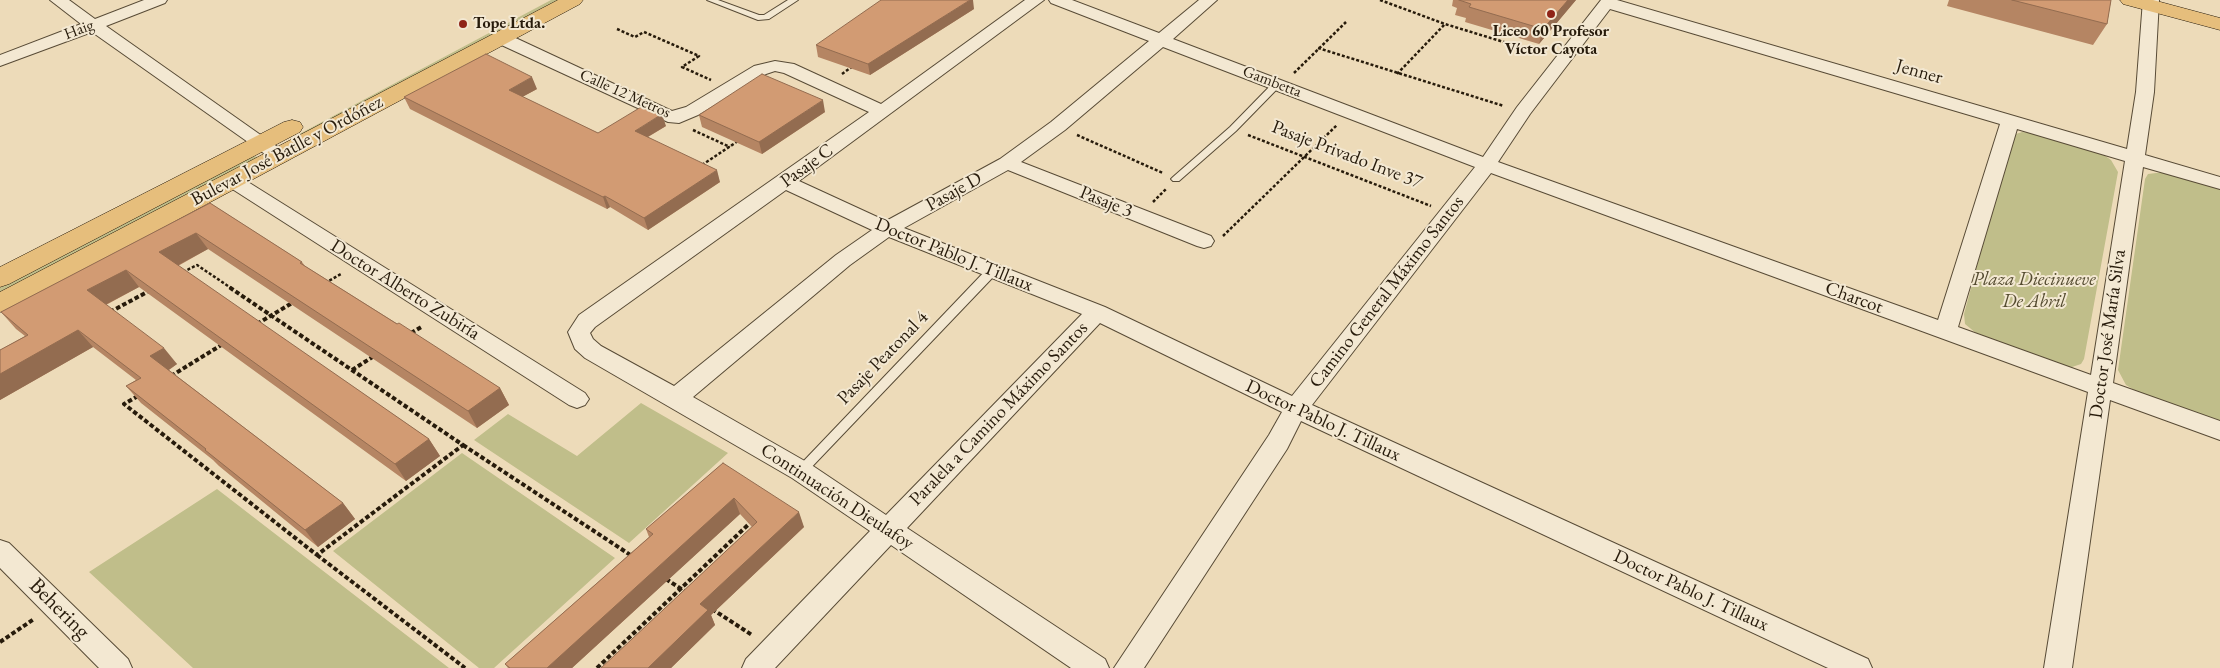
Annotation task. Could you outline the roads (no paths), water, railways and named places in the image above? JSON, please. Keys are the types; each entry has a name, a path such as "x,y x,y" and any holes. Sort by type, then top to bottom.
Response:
{"main road":[{"name":"Bulevar José Batlle y Ordóñez","path":"0,303 232,180 270,149 538,0"},
{"name":"Bulevar José Batlle y Ordóñez","path":"0,278 501,38 573,0"},
{"path":"2130,0 2151,3 2220,24"}],"street":[{"path":"58,0 270,149"},
{"name":"Haig","path":"0,61 159,0"},
{"name":"Pasaje C","path":"580,332 587,321 785,182 1036,0"},
{"name":"Pasaje D","path":"676,398 843,260 887,229 1007,163 1058,126 1209,0"},
{"name":"Gambetta","path":"1069,2 1159,40 1487,165"},
{"name":"Camino General Máximo Santos","path":"1128,668 1278,442 1296,408 1448,212 1487,165 1523,111 1608,2"},
{"name":"Jenner","path":"1608,2 2220,183"},
{"name":"Doctor José María Silva","path":"2058,668 2145,92 2151,3"},
{"name":"Calle 12 Metros","path":"501,38 668,116 679,117 760,70 775,66 788,68 882,111"},
{"path":"1946,331 2010,121"},
{"name":"Pasaje 3","path":"1007,163 1204,241"},
{"name":"Charcot","path":"1487,165 2220,431"},
{"name":"Doctor Alberto Zubiría","path":"232,180 577,399"},
{"name":"Doctor Pablo J. Tillaux","path":"785,182 887,229 1097,312 1296,408 1858,668"},
{"name":"Paralela a Camino Máximo Santos","path":"764,666 889,529 1097,312"},
{"name":"Continuación Dieulafoy","path":"580,332 583,343 592,352 676,398 801,471 1095,668"},
{"name":"Behering","path":"0,551 118,668"}],"lane":[{"path":"711,0 758,18 766,17 794,0"},
{"name":"Pasaje Privado Inve 37","path":"1176,179 1234,129 1279,85"},
{"name":"Pasaje Peatonal 4","path":"801,471 992,271"}],"place":[{"name":"Liceo 60 Profesor Víctor Cayota","path":"1551,14"},
{"name":"Tope Ltda.","path":"463,24"}],"park label":[{"name":"Plaza Diecinueve De Abril","path":"2034,291"}]}
